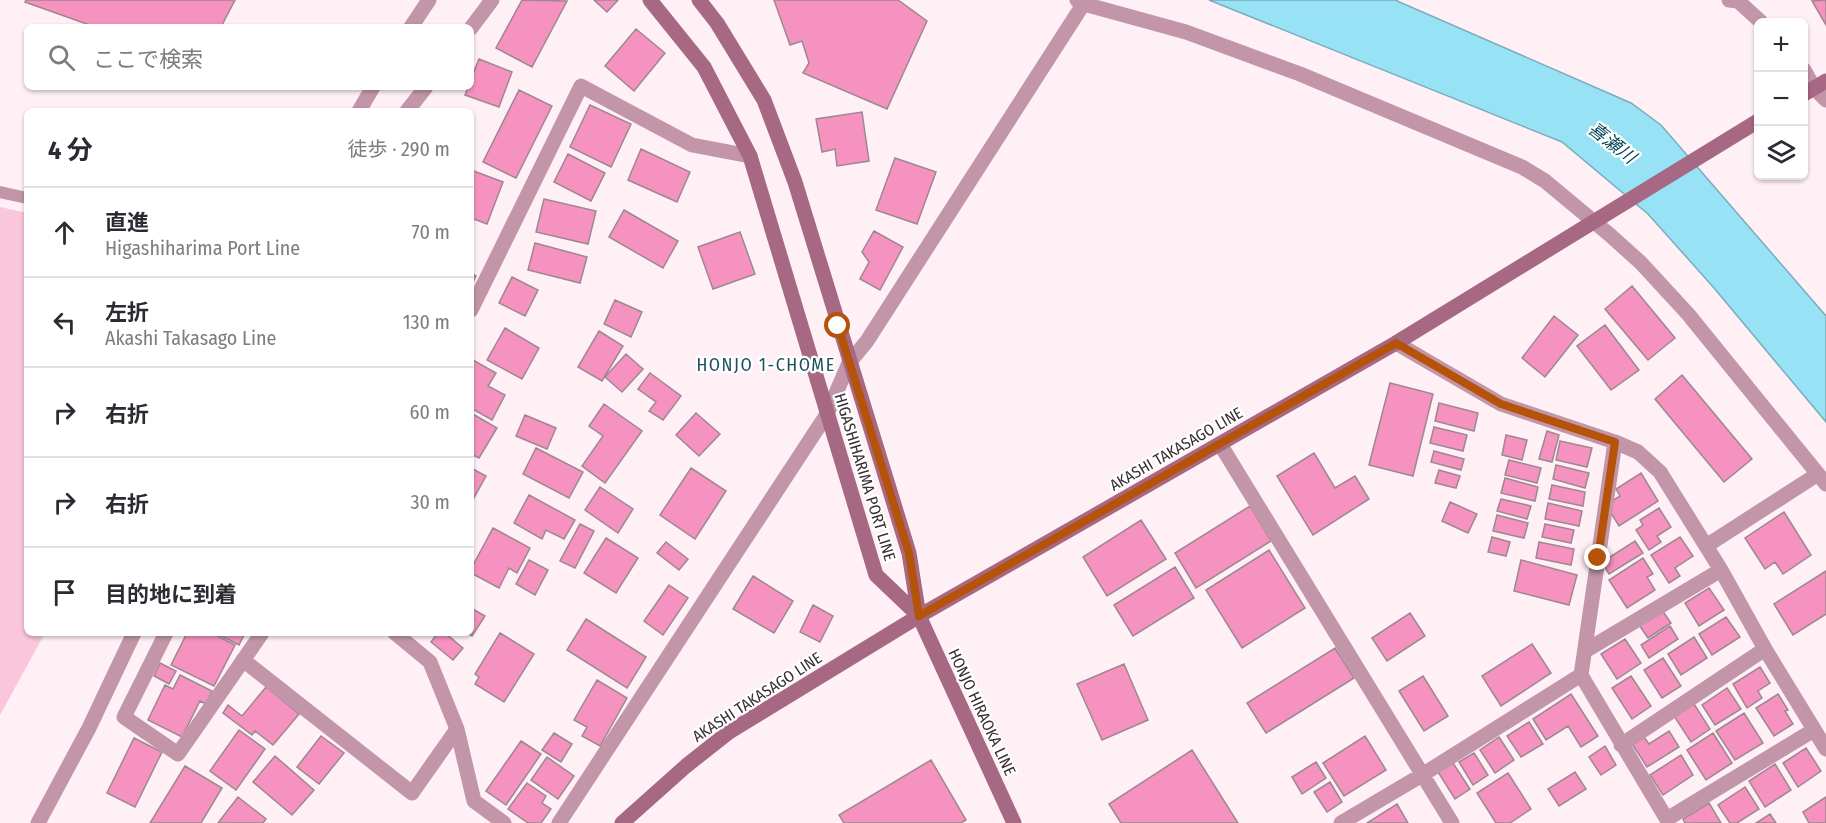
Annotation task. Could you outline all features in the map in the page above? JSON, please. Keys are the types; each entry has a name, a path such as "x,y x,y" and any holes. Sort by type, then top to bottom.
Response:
{"main road":[{"name":"HIGASHIHARIMA PORT LINE","path":"650,0 704,67 750,156 876,575 919,616"},
{"name":"HIGASHIHARIMA PORT LINE","path":"699,0 717,23 764,100 795,182 909,553 919,616"},
{"name":"AKASHI TAKASAGO LINE","path":"622,823 686,766 729,732 919,616 1396,343 1754,123"},
{"name":"HONJO HIRAOKA LINE","path":"919,616 1014,823"}],"street":[{"path":"413,24 429,0"},
{"path":"474,24 492,0"},
{"path":"1736,0 1756,18"},
{"path":"559,823 827,414 849,363 867,341 1082,1 1186,32 1300,74 1522,167 1598,219 1610,235 1641,263 1688,314 1822,479 1706,546"},
{"path":"1804,72 1826,100"},
{"path":"474,303 581,86 692,145 750,156"},
{"path":"361,108 371,90"},
{"path":"410,108 424,90"},
{"path":"1396,343 1501,404 1615,442 1638,452 1660,472 1721,570 1765,650 1826,749"},
{"path":"1615,442 1581,675 1668,821 1814,730"},
{"path":"1220,444 1452,823"},
{"path":"1585,651 1721,570"},
{"path":"38,823 89,728 133,636"},
{"path":"164,636 124,717 178,754 260,636"},
{"path":"399,636 430,662 457,729 474,801 504,823"},
{"path":"1621,745 1765,650"},
{"path":"243,660 412,793 457,729"},
{"path":"1341,823 1581,675"}],"lane":[{"path":"0,192 24,197"}],"shaded area":[{"path":"0,207 24,212 24,636 43,636 0,715"}],"water":[{"name":"喜瀬川","path":"1209,0 1395,0 1631,103 1661,125 1826,316 1826,422 1714,288 1648,214 1562,142"}],"building":[{"path":"26,0 235,0 223,24 87,24 25,2"},
{"path":"522,0 567,1 532,67 496,48"},
{"path":"594,0 618,0 607,12"},
{"path":"774,0 898,0 927,21 887,109 803,73 809,63 802,41 790,45"},
{"path":"1826,0 1826,25 1812,1"},
{"path":"636,29 665,53 634,91 605,66"},
{"path":"479,59 512,72 499,107 465,95 467,90 474,90 474,72"},
{"path":"519,90 552,106 516,178 483,162"},
{"path":"590,105 631,124 611,167 570,147"},
{"path":"862,112 869,161 837,166 835,149 822,152 816,119"},
{"path":"641,149 690,172 677,202 628,180"},
{"path":"568,154 605,173 591,201 554,182"},
{"path":"895,158 936,172 917,224 876,210"},
{"path":"474,171 503,182 487,224 474,219"},
{"path":"544,199 596,211 588,244 536,232"},
{"path":"624,210 678,241 663,268 609,237"},
{"path":"874,231 903,247 880,290 860,279 869,262 862,252"},
{"path":"740,232 755,274 713,289 698,247"},
{"path":"535,243 587,257 580,283 528,270"},
{"path":"512,277 538,290 525,316 499,303"},
{"path":"1632,286 1675,338 1648,360 1605,309"},
{"path":"615,300 642,312 631,337 604,324"},
{"path":"1554,316 1578,335 1545,377 1522,358"},
{"path":"1605,325 1639,370 1611,390 1577,346"},
{"path":"505,328 539,348 522,379 487,360"},
{"path":"599,331 623,346 602,381 578,367"},
{"path":"626,354 643,369 622,392 605,377"},
{"path":"474,361 496,373 488,386 505,395 492,420 474,410"},
{"path":"650,373 681,396 663,420 649,411 656,402 638,389"},
{"path":"1682,375 1752,459 1724,482 1655,399"},
{"path":"1390,383 1433,394 1413,476 1369,465"},
{"path":"1439,403 1478,413 1474,431 1435,421"},
{"path":"604,404 642,431 605,483 582,466 603,436 589,426"},
{"path":"696,413 720,434 699,456 676,435"},
{"path":"474,415 497,428 479,458 474,456"},
{"path":"525,415 556,428 547,449 516,436"},
{"path":"1434,427 1467,435 1463,451 1430,443"},
{"path":"1547,431 1559,435 1552,462 1539,459"},
{"path":"1506,435 1527,440 1522,460 1502,455"},
{"path":"1560,441 1592,448 1587,467 1556,460"},
{"path":"536,448 583,472 569,498 523,474"},
{"path":"1434,451 1464,459 1461,470 1431,462"},
{"path":"1314,453 1335,488 1355,476 1369,499 1313,535 1277,476"},
{"path":"1509,460 1541,468 1537,483 1505,475"},
{"path":"1556,465 1589,473 1585,488 1553,479"},
{"path":"691,468 726,491 695,539 660,515"},
{"path":"474,470 486,476 474,498"},
{"path":"1439,470 1460,476 1456,488 1435,483"},
{"path":"1641,473 1658,501 1619,526 1606,505 1620,496 1616,489"},
{"path":"1505,478 1538,487 1535,501 1501,493"},
{"path":"1552,485 1585,492 1583,506 1549,499"},
{"path":"600,487 633,509 618,533 585,510"},
{"path":"529,495 575,520 564,539 546,530 542,539 514,523"},
{"path":"1501,499 1531,506 1527,519 1497,511"},
{"path":"1450,502 1477,514 1468,533 1442,521"},
{"path":"1548,503 1582,511 1579,526 1545,519"},
{"path":"1250,506 1271,541 1196,588 1175,553"},
{"path":"1659,508 1671,527 1657,536 1661,542 1649,550 1636,530 1643,525 1640,520"},
{"path":"1784,512 1811,555 1783,574 1775,562 1765,569 1745,538"},
{"path":"1497,515 1528,523 1524,538 1493,531"},
{"path":"1141,520 1166,559 1107,596 1083,557"},
{"path":"580,524 594,531 575,568 560,561"},
{"path":"1545,524 1574,530 1571,543 1542,537"},
{"path":"493,528 530,548 517,573 509,568 499,588 474,575 474,563"},
{"path":"1492,537 1510,542 1506,556 1488,552"},
{"path":"1680,537 1693,556 1675,568 1680,576 1669,583 1651,555"},
{"path":"606,538 638,558 616,593 584,573"},
{"path":"1635,541 1643,553 1609,574 1602,562"},
{"path":"666,542 688,559 679,570 657,553"},
{"path":"1539,542 1574,549 1571,565 1536,558"},
{"path":"1269,550 1305,608 1242,648 1206,590"},
{"path":"1643,558 1653,574 1647,577 1655,590 1627,608 1609,580"},
{"path":"529,560 548,570 535,595 516,584"},
{"path":"1521,560 1577,575 1569,605 1514,591"},
{"path":"1175,567 1194,598 1133,636 1114,605"},
{"path":"1826,571 1826,614 1793,635 1774,604"},
{"path":"753,576 793,601 774,633 733,609"},
{"path":"669,585 688,598 663,635 644,621"},
{"path":"1709,588 1724,610 1699,626 1685,603"},
{"path":"813,605 833,616 820,642 800,632"},
{"path":"474,610 485,616 474,633"},
{"path":"1662,610 1671,623 1648,638 1639,625"},
{"path":"1410,613 1425,636 1387,661 1372,638"},
{"path":"1726,617 1740,637 1712,655 1699,634"},
{"path":"586,619 646,657 627,688 567,650"},
{"path":"1670,626 1678,639 1649,658 1641,645"},
{"path":"500,633 534,654 504,702 475,684 479,677 475,674"},
{"path":"186,636 218,636 235,645 214,686 171,665"},
{"path":"222,636 244,636 239,645"},
{"path":"436,636 449,636 463,648 453,660 431,642"},
{"path":"1694,637 1707,658 1681,675 1668,654"},
{"path":"1625,639 1641,663 1617,679 1601,654"},
{"path":"1532,644 1551,673 1501,706 1482,676"},
{"path":"1335,648 1354,678 1266,733 1247,703"},
{"path":"1663,658 1681,686 1662,698 1644,670"},
{"path":"160,663 176,671 169,684 154,676"},
{"path":"1124,664 1148,720 1102,740 1077,684"},
{"path":"1760,667 1770,683 1758,691 1762,698 1747,708 1733,684"},
{"path":"180,675 212,691 206,704 200,701 182,737 148,720 165,685 173,689"},
{"path":"1423,676 1448,716 1424,731 1399,691"},
{"path":"1631,676 1651,706 1632,719 1612,688"},
{"path":"597,680 627,698 600,746 582,736 587,727 574,720"},
{"path":"266,687 299,714 273,745 255,731 252,735 223,713 228,705 242,716"},
{"path":"1727,688 1741,709 1715,725 1702,705"},
{"path":"1571,694 1598,736 1581,747 1568,726 1546,740 1533,719"},
{"path":"1778,694 1793,724 1774,736 1756,708"},
{"path":"1694,704 1710,729 1691,742 1674,716"},
{"path":"1744,713 1763,743 1735,760 1716,731"},
{"path":"1529,722 1543,744 1521,757 1507,736"},
{"path":"239,730 265,749 236,790 210,771"},
{"path":"1669,731 1679,747 1647,767 1632,744 1644,737 1649,744"},
{"path":"554,733 572,744 561,762 542,750"},
{"path":"1713,733 1732,763 1706,780 1687,750"},
{"path":"321,736 344,753 319,784 297,767"},
{"path":"1365,736 1386,770 1344,796 1323,763"},
{"path":"1499,737 1514,760 1495,773 1480,750"},
{"path":"134,738 162,752 135,807 107,793"},
{"path":"521,741 541,754 506,805 486,791"},
{"path":"1605,746 1616,765 1601,775 1589,757"},
{"path":"1806,748 1821,771 1798,787 1783,763"},
{"path":"1192,750 1238,823 1121,823 1109,804"},
{"path":"1474,753 1488,775 1473,785 1459,762"},
{"path":"1681,755 1693,775 1663,795 1650,775"},
{"path":"275,756 314,790 292,815 253,782"},
{"path":"547,757 574,776 558,799 531,780"},
{"path":"931,760 966,820 961,823 844,823 839,815"},
{"path":"1316,762 1326,778 1302,794 1292,777"},
{"path":"1453,763 1470,789 1455,799 1438,772"},
{"path":"1775,764 1791,790 1765,807 1749,781"},
{"path":"185,766 222,788 201,823 150,823"},
{"path":"1575,772 1586,789 1559,806 1548,789"},
{"path":"1508,773 1531,809 1510,823 1496,823 1477,793"},
{"path":"1330,782 1342,802 1327,812 1314,792"},
{"path":"527,783 546,796 542,803 551,809 541,823 528,823 508,809"},
{"path":"1745,787 1759,809 1737,823 1730,823 1718,805"},
{"path":"238,797 266,819 263,823 218,823"},
{"path":"1826,797 1826,823 1809,823 1803,812"},
{"path":"1709,803 1721,823 1685,823 1683,819"},
{"path":"1397,804 1408,823 1367,823"},
{"path":"1770,814 1776,823 1756,823"}],"district":[{"name":"HONJO 1-CHOME","path":"766,365"}],"route":[{"path":"838,326 909,553 919,616 1396,343 1501,404 1615,442 1598,558"}]}
